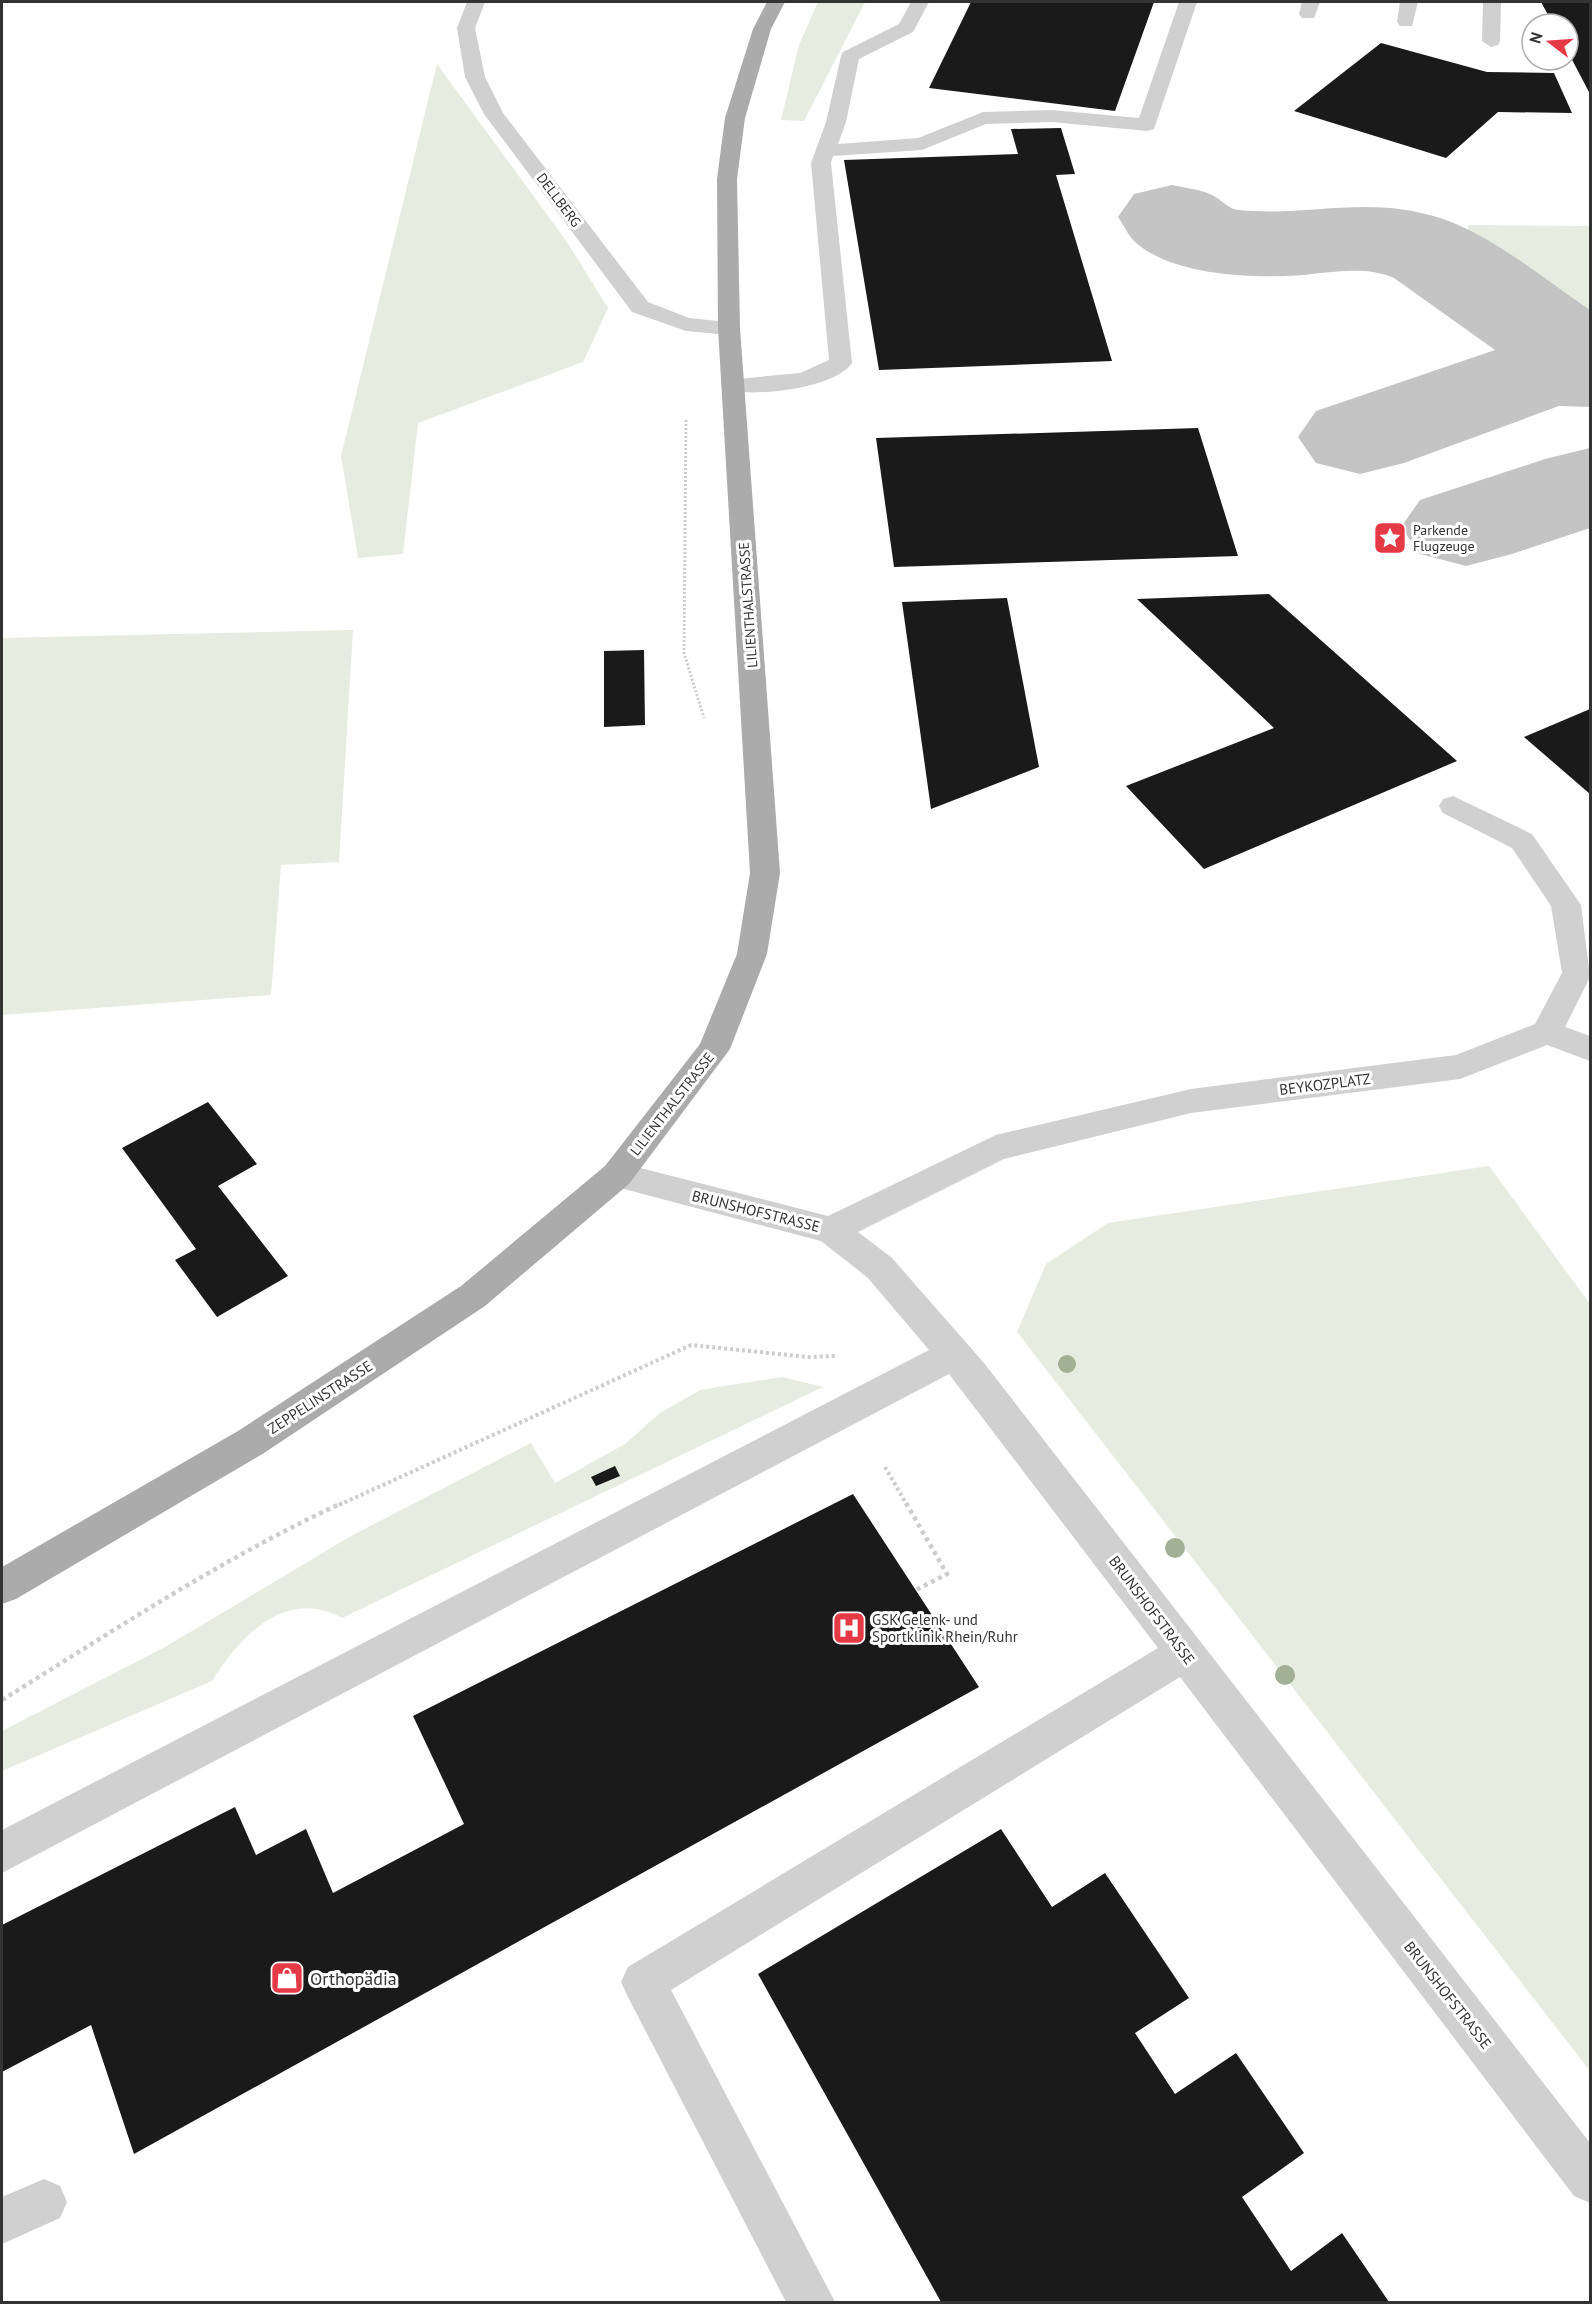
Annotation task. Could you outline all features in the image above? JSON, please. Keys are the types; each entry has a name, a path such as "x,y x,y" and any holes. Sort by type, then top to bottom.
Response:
{"main road":[{"name":"LILIENTHALSTRASSE","path":"617,1175 714,1049 752,954 765,873 729,328 727,179 735,118 762,29 776,2"},
{"name":"ZEPPELINSTRASSE","path":"2,1587 251,1442 473,1296 617,1175"}],"street":[{"name":"DELLBERG","path":"476,2 466,28 475,77 494,114 640,307 686,324 729,328"},
{"path":"734,385 792,382 822,376 841,363 821,163 836,122 850,56 906,27 920,2"},
{"path":"825,151 922,144 982,118 1052,116 1147,125 1188,2"},
{"path":"1406,22 1409,2"},
{"path":"1491,41 1492,2"},
{"path":"1453,806 1522,841 1578,909 1577,973 1546,1032 1590,1048"},
{"name":"BEYKOZPLATZ","path":"831,1230 996,1148 1191,1101 1460,1067 1546,1032"},
{"name":"BRUNSHOFSTRASSE","path":"617,1175 831,1230 880,1268 954,1355 1590,2180"},
{"path":"2,1852 868,1397 954,1355"},
{"path":"811,2302 643,1982 1185,1653"},
{"path":"2,2221 44,2202"}],"path":[{"path":"2,1700 192,1582 299,1523 691,1345 808,1357 842,1356"},
{"path":"885,1467 947,1574 916,1590"}],"shaded area":[{"path":"818,2 865,2 804,121 781,120 799,45"},
{"path":"437,64 567,242 608,308 583,362 418,423 403,554 358,558 341,456"},
{"path":"1468,225 1590,226 1590,328 1479,254 1469,243"},
{"path":"353,630 339,862 281,865 271,995 2,1015 2,638"},
{"path":"1489,1166 1590,1304 1590,2071 1017,1332 1046,1264 1108,1223"},
{"path":"782,1377 823,1387 342,1618 321,1610 302,1608 284,1612 266,1621 251,1633 223,1664 212,1681 2,1771 2,1731 165,1647 351,1536 531,1443 555,1483 625,1444 660,1413 700,1390"}],"building":[{"path":"971,2 1154,2 1115,111 929,88"},
{"path":"1541,2 1590,2 1590,94 1578,72 1580,12 1546,12"},
{"path":"1381,43 1487,72 1554,73 1572,113 1498,112 1446,158 1294,111"},
{"path":"1061,128 1075,174 1056,175 1112,361 879,370 844,160 1018,154 1011,129"},
{"path":"1198,428 1238,556 894,567 876,438"},
{"path":"1269,594 1457,761 1204,869 1126,786 1274,728 1137,599"},
{"path":"1007,598 1039,767 931,809 902,602"},
{"path":"644,650 645,725 604,727 604,651"},
{"path":"1590,709 1590,794 1524,737"},
{"path":"208,1102 257,1164 218,1186 288,1276 217,1317 175,1260 196,1249 122,1148"},
{"path":"615,1466 620,1476 596,1486 591,1477"},
{"path":"853,1494 979,1687 134,2154 91,2025 2,2072 2,1925 235,1807 256,1855 306,1829 333,1893 464,1824 413,1716"},
{"path":"1001,1829 1052,1907 1105,1873 1189,1998 1135,2033 1175,2094 1236,2053 1304,2153 1242,2197 1291,2271 1342,2233 1389,2302 941,2302 758,1974"}],"taxiway":[{"path":"1172,217 1199,235 1230,243 1264,245 1370,238 1403,242 1433,254 1590,363"},
{"path":"1360,437 1521,379 1555,370 1590,372"},
{"path":"1466,527 1590,486"}],"place":[{"name":"Parkende Flugzeuge","path":"1390,538"},
{"name":"GSK Gelenk- und Sportklinik Rhein/Ruhr","path":"849,1628"},
{"name":"Orthopädia","path":"287,1978"}]}
